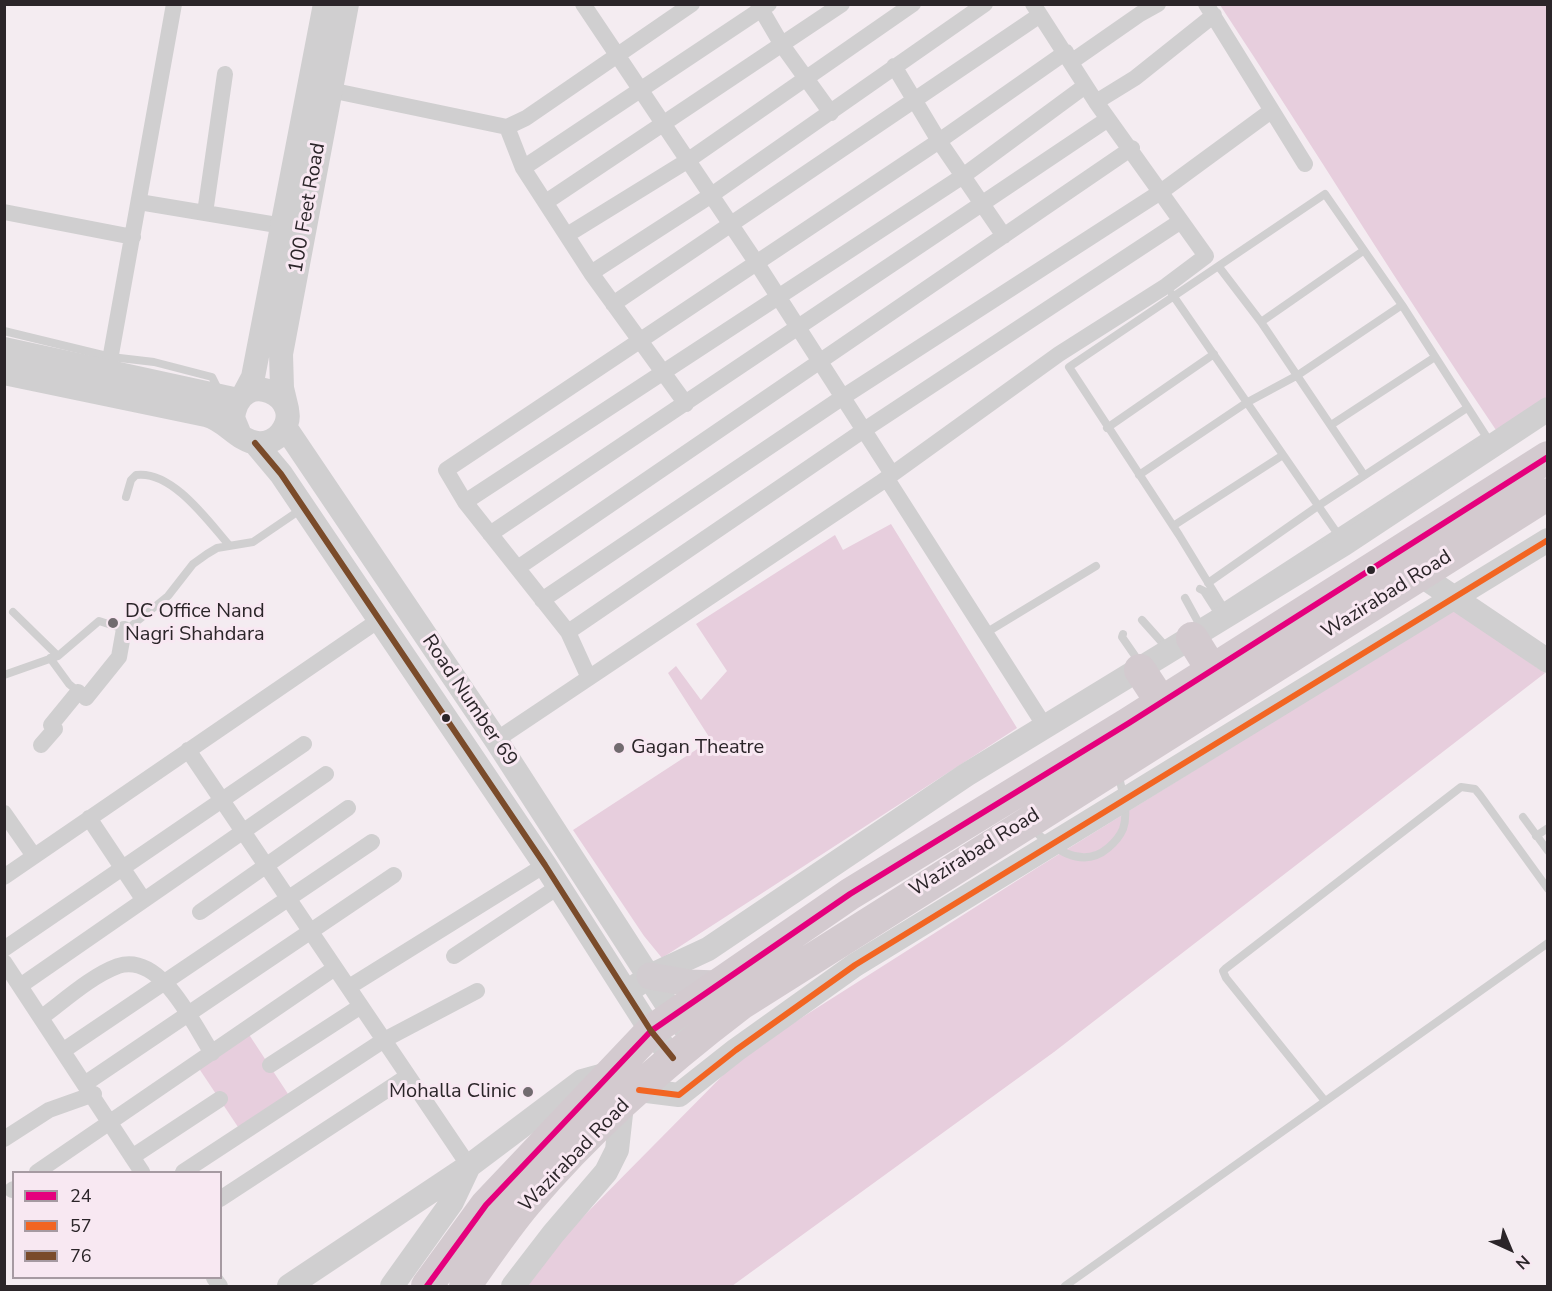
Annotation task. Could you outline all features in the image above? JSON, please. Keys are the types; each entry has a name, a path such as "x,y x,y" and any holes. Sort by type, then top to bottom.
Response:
{"highway":[{"name":"Wazirabad Road","path":"428,1287 486,1205 662,1023 850,894 1161,702 1548,457"},
{"name":"Wazirabad Road","path":"465,1287 527,1202 630,1098 684,1048 741,1004 1025,822 1548,494"},
{"path":"1197,635 1212,670"},
{"path":"1141,669 1161,702"}],"main road":[{"path":"650,976 689,983 718,984"}],"street":[{"path":"110,364 174,4"},
{"name":"100 Feet Road","path":"235,397 253,377 325,4"},
{"name":"100 Feet Road","path":"286,420 281,354 347,4"},
{"path":"583,4 799,328 864,430 984,635 1046,728"},
{"path":"330,90 507,127 526,118 692,4"},
{"path":"546,202 663,126 842,4"},
{"path":"567,235 687,161 912,4"},
{"path":"591,273 710,196 985,4"},
{"path":"589,678 568,632 519,567 465,502 446,470 939,141 1069,57 1158,4"},
{"path":"523,168 763,6 782,45 807,76 831,112"},
{"path":"496,740 890,476 1059,354 1170,292 1206,256 1132,148 1085,86 1069,57 1037,10 914,100 729,223 613,304"},
{"path":"1096,102 1135,78 1210,10 1305,164"},
{"path":"894,66 939,141 1004,236"},
{"path":"205,213 225,74"},
{"path":"465,502 963,176 1085,86"},
{"path":"542,600 843,397 1162,191 1271,111"},
{"path":"490,534 1108,119"},
{"path":"507,127 523,168 591,273 686,404"},
{"path":"519,567 1132,148"},
{"path":"139,201 283,226"},
{"path":"4,212 133,237"},
{"path":"568,632 864,430 1181,221"},
{"path":"4,349 110,364 235,397 252,390 268,390 281,398 286,420 273,440 248,439 214,417 4,373"},
{"path":"235,397 233,418 248,439"},
{"path":"627,992 650,976 708,949 966,776 1344,544 1548,409"},
{"name":"Road Number 69","path":"286,420 650,976 662,1023"},
{"name":"Road Number 69","path":"248,439 303,507 545,865 627,992 662,1023"},
{"path":"513,1287 553,1234 606,1172 617,1150 630,1098 680,1095 736,1050 855,965 1548,540"},
{"path":"1419,574 1548,661"},
{"path":"4,877 379,620"},
{"path":"41,745 55,729 51,725 119,657 124,630"},
{"path":"4,949 121,866 304,744"},
{"path":"188,750 469,1166"},
{"path":"20,986 326,774"},
{"path":"200,912 348,808"},
{"path":"4,813 34,856"},
{"path":"89,818 144,899"},
{"path":"64,1050 372,842"},
{"path":"349,987 545,865"},
{"path":"4,1139 49,1110 90,1089 187,1014 394,875"},
{"path":"454,956 558,887"},
{"path":"4,962 90,1089 141,1171"},
{"path":"42,1017 107,971 130,963 166,981 212,1053"},
{"path":"40,1171 335,968"},
{"path":"186,1171 384,1040 477,991"},
{"path":"270,1065 360,1006"},
{"path":"662,1023 684,1048"},
{"path":"289,1287 469,1166 582,1081 612,1073"},
{"path":"222,1199 408,1076"},
{"path":"132,1156 220,1099"},
{"path":"392,1287 452,1202 469,1166"}],"lane":[{"path":"1325,194 1402,305 1486,436 1223,607 1069,367 1170,292 1219,267 1325,194"},
{"path":"1261,322 1363,251"},
{"path":"1219,267 1298,375 1364,475"},
{"path":"1170,292 1337,533"},
{"path":"1138,475 1246,403 1298,375 1402,305"},
{"path":"4,331 110,364"},
{"path":"1107,428 1214,354"},
{"path":"1331,425 1435,357"},
{"path":"1208,583 1318,506 1467,408"},
{"path":"1173,526 1283,455"},
{"path":"126,497 131,480 136,475 154,476 187,498 229,545"},
{"path":"4,675 54,657 99,621 124,630 168,596 194,564 217,548 253,542 303,507"},
{"path":"984,635 1096,566"},
{"path":"1197,635 1204,591 1200,589"},
{"path":"1185,598 1197,635"},
{"path":"13,612 54,657 69,684 82,695"},
{"path":"1142,620 1197,635"},
{"path":"1123,634 1122,637 1141,669"},
{"path":"1025,822 1050,846 1079,859 1103,853 1113,844 1123,828 1124,801 1117,764"},
{"path":"1325,1101 1226,978 1223,971 1225,969 1461,787 1475,789 1548,889"},
{"path":"1523,817 1548,850"},
{"path":"1536,836 1548,828"},
{"path":"1065,1287 1548,943"}],"shaded area":[{"path":"1220,5 1547,5 1547,397 1496,430"},
{"path":"891,524 1017,728 662,958 644,936 573,830 711,740 668,673 676,666 701,700 727,671 696,624 835,535 843,550"},
{"path":"1453,610 1545,673 1054,1052 732,1286 524,1286 560,1240 743,1055 1040,866"},
{"path":"246,1030 292,1100 242,1133 196,1064"}],"transit line":[{"name":"76","path":"255,443 281,474 545,865 651,1031 673,1058"},
{"name":"24","path":"427,1286 486,1205 651,1031 850,894 1129,723 1548,457"},
{"name":"57","path":"639,1090 679,1095 736,1050 855,965 1548,540"}],"place":[{"name":"DC Office Nand Nagri Shahdara","path":"113,623"},
{"name":"Gagan Theatre","path":"619,748"},
{"name":"Mohalla Clinic","path":"528,1092"}]}
